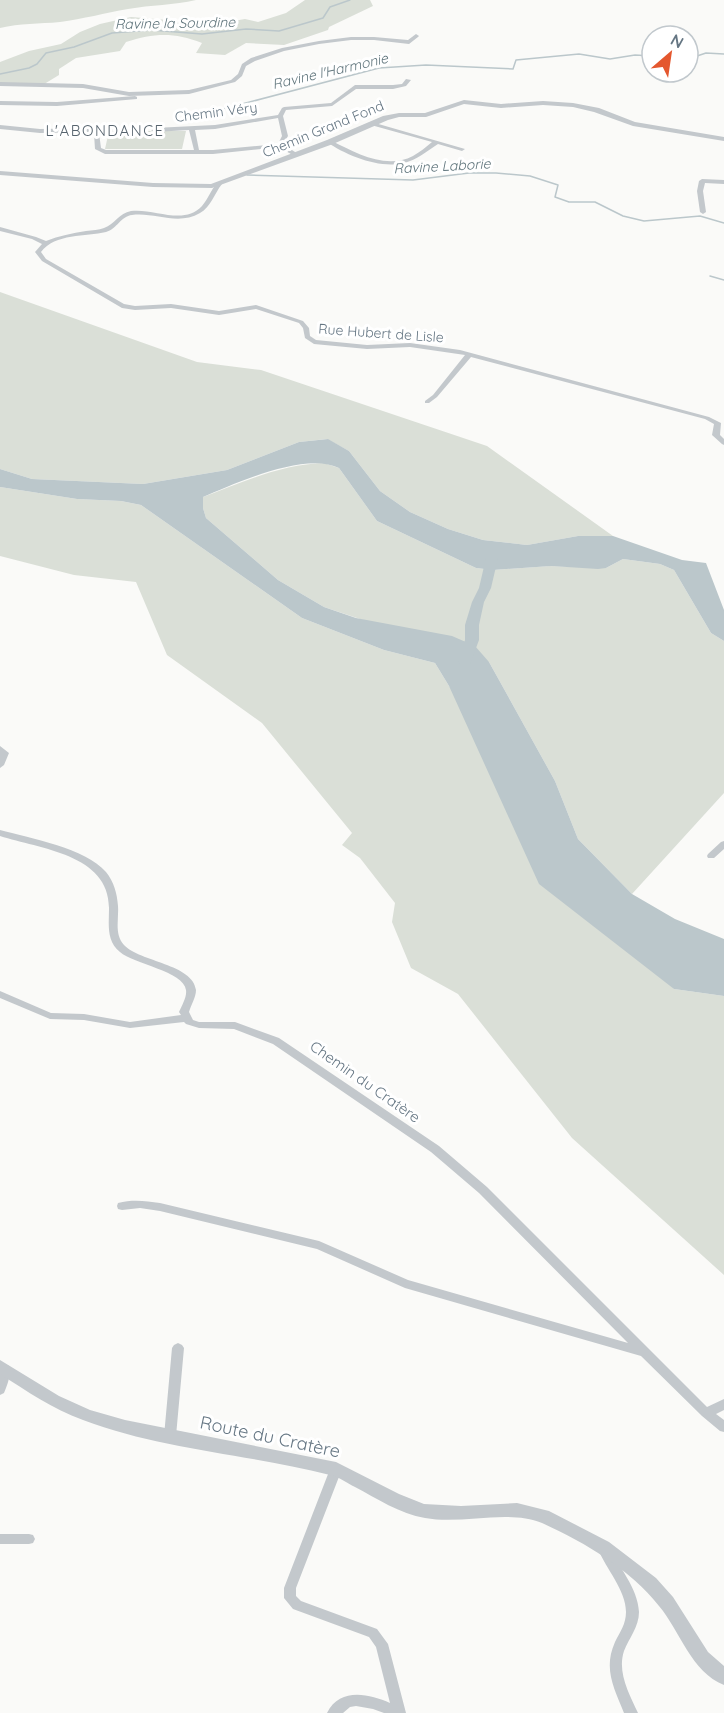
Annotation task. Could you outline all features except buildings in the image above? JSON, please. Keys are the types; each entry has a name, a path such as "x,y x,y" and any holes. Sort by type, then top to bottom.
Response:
{"street":[{"path":"389,40 398,32"},
{"path":"0,84 83,87 129,94 189,92 233,81 240,75 244,65 260,56 339,39 361,38 409,42 416,36"},
{"name":"Chemin Véry","path":"154,130 192,129 280,116 284,110 292,107 332,104 355,87 393,87 404,85 408,80"},
{"path":"0,103 57,104 122,100 160,94"},
{"name":"Chemin Grand Fond","path":"0,173 185,186 219,184 394,116 426,115 464,102 508,106 554,103 596,110 620,120 648,127 724,139"},
{"path":"280,116 285,136 280,145"},
{"path":"373,124 462,150"},
{"path":"0,127 40,130 83,129 96,132 110,130"},
{"path":"192,129 197,152"},
{"path":"96,132 96,147 105,152 197,152 280,145 296,155"},
{"path":"330,142 366,158 398,162 412,159 437,142"},
{"path":"703,212 700,190 702,181 724,182"},
{"path":"0,229 45,243 109,229 119,218 128,213 170,217 189,216 206,207 219,184"},
{"name":"Rue Hubert de Lisle","path":"45,243 38,249 40,256 122,306 135,308 171,306 219,313 256,307 301,322 306,328 307,337 314,342 367,347 410,345 470,354 707,418 718,423 716,435 724,443"},
{"path":"427,402 435,396 470,354"},
{"path":"0,749 5,753 0,765"},
{"path":"0,833 56,849 91,864 103,873 114,895 113,933 117,943 134,956 174,972 188,981 192,990 185,1007 185,1018 130,1025 84,1017 50,1016 0,994"},
{"path":"711,856 724,844"},
{"name":"Chemin du Cratère","path":"185,1018 189,1022 200,1025 247,1029 276,1041 435,1149 483,1190 706,1413 724,1428"},
{"path":"122,1206 140,1204 160,1207 319,1245 405,1284 646,1352"},
{"path":"170,1436 178,1348"},
{"path":"0,1390 3,1368"},
{"name":"Route du Cratère","path":"3,1368 54,1401 86,1415 125,1427 336,1470 393,1499 424,1511 461,1513 517,1510 530,1512 559,1523 603,1547 650,1582 667,1602 702,1658 724,1677"},
{"path":"706,1413 724,1404"},
{"path":"336,1470 290,1588 290,1598 297,1605 374,1633 382,1644 399,1713"},
{"path":"0,1539 29,1539"},
{"path":"603,1547 632,1607 632,1623 617,1653 616,1678 631,1713"},
{"path":"334,1713 339,1707 357,1698 374,1702 399,1713"}],"shaded area":[{"path":"0,0 196,0 128,9 60,22 0,28"},
{"path":"305,0 370,0 373,6 329,27 328,30 284,45 246,43 225,55 196,53 202,43 173,35 155,35 126,42 120,51 76,58 59,69 59,75 41,86 0,84 0,62 29,51 61,44 80,32 100,24 131,17 216,24 245,19 258,22 286,13"},
{"path":"109,131 186,131 182,149 105,149"},
{"path":"0,292 197,362 261,370 487,446 613,536 578,536 527,545 483,540 448,529 410,512 380,491 349,451 327,439 299,442 227,470 143,484 32,479 0,469"},
{"path":"328,439 349,451 380,491 410,512 448,529 483,540 527,545 578,536 613,536 682,560 706,563 724,610 724,641 711,633 674,570 660,564 623,559 606,568 598,569 551,566 493,570 476,568 377,521 339,468 325,464 308,463 271,471 203,497 206,518 278,580 324,607 356,618 452,636 475,646 489,662 555,781 578,839 632,894 675,919 724,939 724,996 674,989 539,884 449,686 435,663 384,650 302,618 141,505 121,501 77,499 0,487 0,469 32,479 143,484 227,470 299,442"},
{"path":"324,463 339,468 377,521 476,568 493,570 550,566 606,568 623,559 660,564 674,570 711,633 724,641 724,793 632,894 578,839 555,781 489,662 324,607 278,580 206,518 203,497 278,470"},
{"path":"0,487 77,499 121,501 141,505 302,618 384,650 435,663 449,686 674,989 724,996 724,1275 572,1138 458,994 411,968 392,922 395,903 360,858 342,845 352,833 262,723 167,655 136,582 74,575 0,556"}],"waterway":[{"name":"Ravine la Sourdine","path":"0,74 29,68 37,64 46,53 74,47 112,33 151,30 202,34 246,29 279,31 323,18 330,7 350,0"},
{"name":"Ravine l'Harmonie","path":"223,109 379,68 426,65 513,69 516,60 579,54 610,59 640,55"},
{"name":"Ravine l'Harmonie","path":"700,55 724,54"},
{"name":"Ravine Laborie","path":"247,175 413,180 469,173 530,176 558,185 555,197 569,202 595,202 623,216 644,221 700,216 724,223"},
{"path":"710,276 724,280"},
{"path":"465,661 472,640 472,625 478,602 485,588 492,558"}],"district":[{"name":"L'ABONDANCE","path":"105,131"}]}
